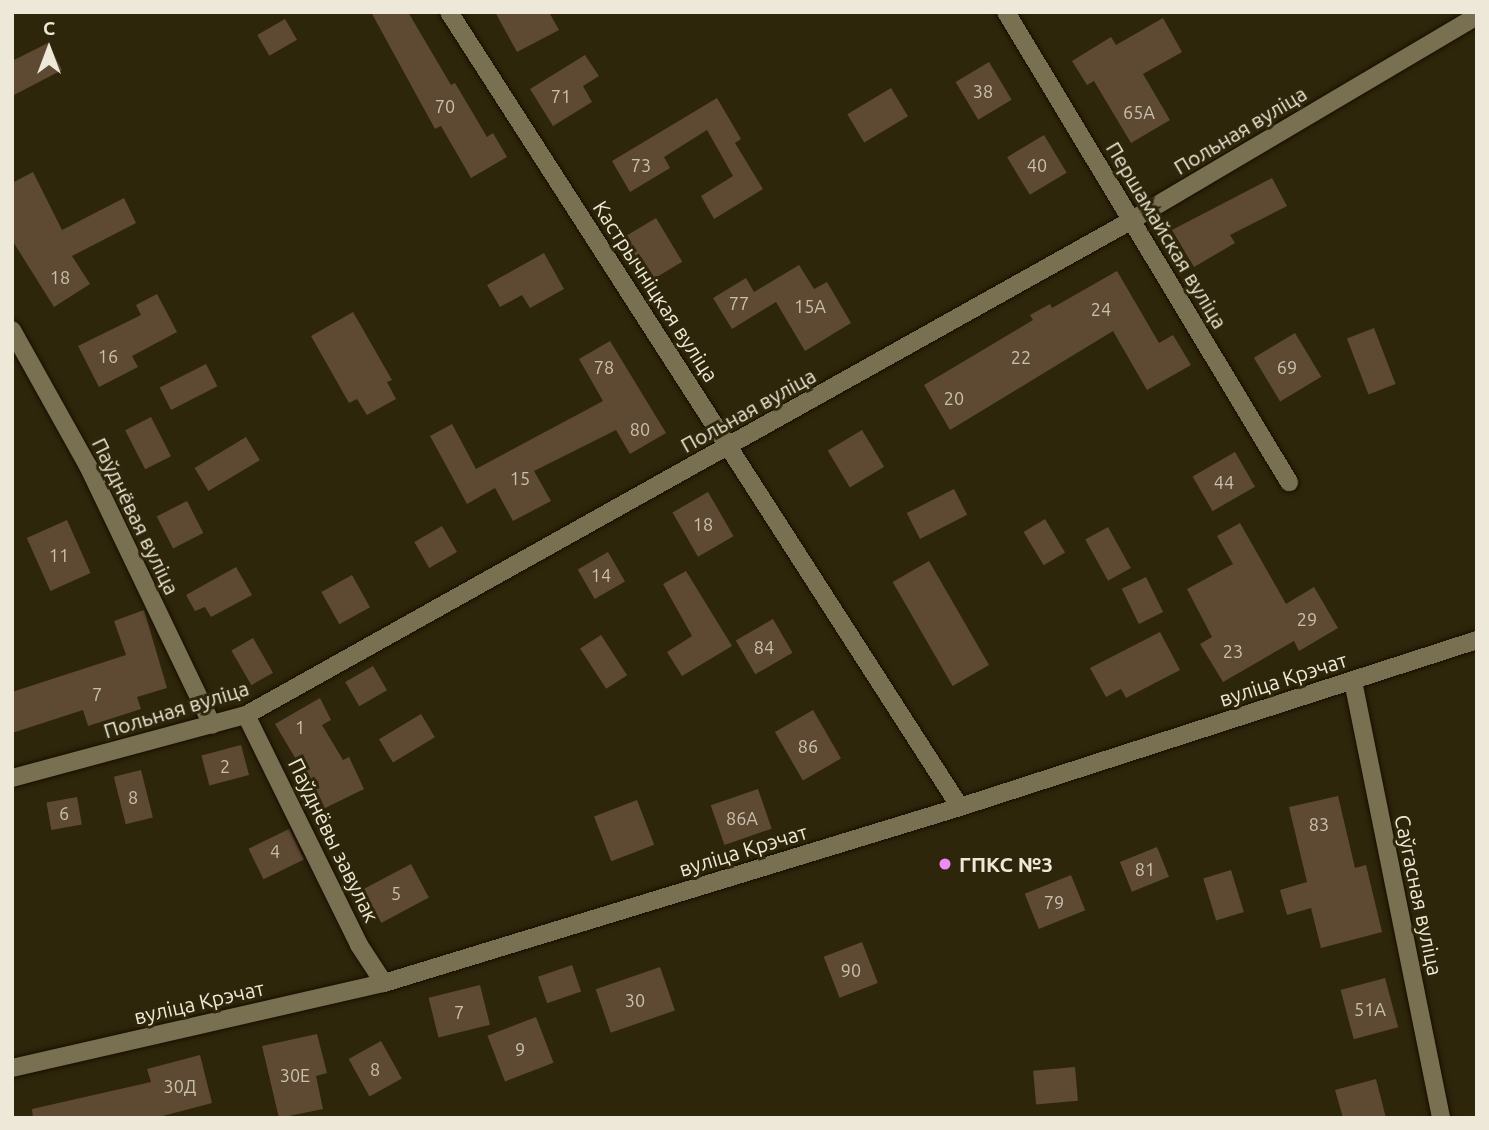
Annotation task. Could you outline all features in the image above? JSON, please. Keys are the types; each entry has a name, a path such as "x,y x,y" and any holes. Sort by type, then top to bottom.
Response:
{"street":[{"name":"Кастрычніцкая вуліца","path":"449,12 960,807"},
{"name":"Першамайская вуліца","path":"1006,12 1289,482"},
{"name":"Польная вуліца","path":"12,778 246,715 1132,219 1477,16"},
{"name":"Паўднёвая вуліца","path":"12,330 88,466 212,725"},
{"name":"вуліца Крэчат","path":"12,1068 384,983 960,807 1477,640"},
{"name":"Саўгасная вуліца","path":"1353,681 1441,1118"},
{"name":"Паўднёвы завулак","path":"246,715 359,945 384,983"}],"building":[{"path":"371,12 408,12 451,85 455,83 487,137 493,133 507,157 471,178 441,126 435,129"},
{"path":"495,12 549,12 559,30 517,52"},
{"path":"1163,18 1182,52 1143,74 1170,120 1131,143 1094,81 1087,85 1072,61 1111,37 1116,45"},
{"path":"285,19 297,40 269,56 257,35"},
{"path":"48,43 62,70 12,96 12,61"},
{"path":"585,55 599,76 583,86 592,102 553,126 530,89"},
{"path":"989,62 1012,100 978,120 956,82"},
{"path":"891,88 908,116 864,143 847,114"},
{"path":"717,98 741,139 735,143 763,189 714,219 701,196 733,176 707,130 664,157 670,168 630,192 612,161"},
{"path":"1044,135 1067,173 1030,195 1007,157"},
{"path":"33,172 62,230 124,198 136,223 72,256 90,284 54,307 12,240 12,183"},
{"path":"1272,178 1287,206 1230,235 1235,243 1194,267 1172,230"},
{"path":"656,218 682,262 651,281 624,237"},
{"path":"544,253 564,289 530,308 522,295 500,307 487,285"},
{"path":"799,265 814,289 827,282 851,323 805,351 776,302 732,329 713,298 746,278 754,292"},
{"path":"1117,271 1159,343 1173,335 1191,365 1147,390 1113,331 950,430 924,385 1033,320 1030,315 1050,304 1052,308"},
{"path":"157,294 177,332 132,356 138,367 99,387 78,346 141,315 136,305"},
{"path":"353,312 392,380 387,382 396,399 367,415 357,399 349,403 311,336"},
{"path":"1374,328 1396,384 1368,394 1347,338"},
{"path":"1295,333 1321,377 1280,401 1254,358"},
{"path":"610,341 666,433 630,454 616,430 534,471 551,501 513,521 495,488 467,504 430,436 452,424 476,469 603,401 579,359"},
{"path":"206,364 217,386 171,410 160,388"},
{"path":"151,417 171,456 145,469 125,430"},
{"path":"862,430 884,467 850,487 828,451"},
{"path":"246,437 260,460 208,491 195,468"},
{"path":"1235,452 1255,487 1213,511 1193,476"},
{"path":"954,489 967,515 920,539 907,513"},
{"path":"708,492 734,536 698,557 672,512"},
{"path":"187,501 203,533 173,549 157,516"},
{"path":"1045,519 1065,552 1044,565 1024,532"},
{"path":"67,520 91,573 50,591 27,538"},
{"path":"1240,523 1286,604 1314,587 1338,628 1299,651 1294,641 1223,682 1200,644 1212,637 1187,589 1233,564 1217,536"},
{"path":"442,526 457,552 429,568 414,542"},
{"path":"1108,527 1131,568 1108,581 1085,540"},
{"path":"608,552 625,581 595,599 578,570"},
{"path":"929,561 989,665 953,686 893,582"},
{"path":"236,567 252,595 211,617 205,607 195,611 186,595"},
{"path":"686,571 732,646 682,676 667,652 692,636 663,584"},
{"path":"352,575 370,607 339,624 321,592"},
{"path":"1146,577 1163,612 1139,624 1122,589"},
{"path":"144,610 167,688 137,697 141,709 88,726 83,710 12,733 12,692 126,655 114,621"},
{"path":"773,619 792,653 755,674 736,640"},
{"path":"1160,632 1180,670 1126,698 1121,689 1106,697 1090,668"},
{"path":"601,635 627,675 606,689 580,649"},
{"path":"253,638 273,673 251,685 231,650"},
{"path":"373,666 387,690 359,706 345,682"},
{"path":"320,698 331,720 322,725 343,760 349,757 364,789 317,812 302,780 307,778 275,724"},
{"path":"813,710 841,758 803,780 775,732"},
{"path":"421,714 435,737 393,762 379,739"},
{"path":"241,745 249,775 209,786 201,756"},
{"path":"141,770 153,818 126,824 114,777"},
{"path":"758,789 772,829 724,845 711,805"},
{"path":"1338,796 1355,868 1366,865 1382,932 1321,948 1311,908 1287,915 1280,890 1307,882 1289,807"},
{"path":"77,797 82,825 51,830 46,802"},
{"path":"637,800 654,845 611,861 594,816"},
{"path":"289,829 304,860 263,879 249,849"},
{"path":"1157,847 1169,877 1132,892 1120,862"},
{"path":"411,864 429,898 381,923 363,889"},
{"path":"1231,870 1244,912 1216,921 1203,878"},
{"path":"1071,875 1085,910 1039,929 1025,894"},
{"path":"862,942 878,983 839,998 824,957"},
{"path":"572,965 581,991 547,1003 538,977"},
{"path":"660,967 675,1010 611,1033 596,989"},
{"path":"1385,978 1398,1027 1354,1039 1341,990"},
{"path":"480,985 490,1025 438,1038 429,998"},
{"path":"536,1017 554,1063 505,1081 487,1036"},
{"path":"317,1034 327,1073 316,1076 323,1109 279,1118 262,1046"},
{"path":"381,1041 402,1079 369,1097 349,1059"},
{"path":"200,1055 212,1103 155,1118 33,1118 32,1109 151,1082 147,1069"},
{"path":"1075,1067 1078,1101 1036,1105 1033,1071"},
{"path":"1376,1079 1386,1118 1343,1118 1335,1090"}],"place":[{"name":"ГПКС №3","path":"945,864"}]}
